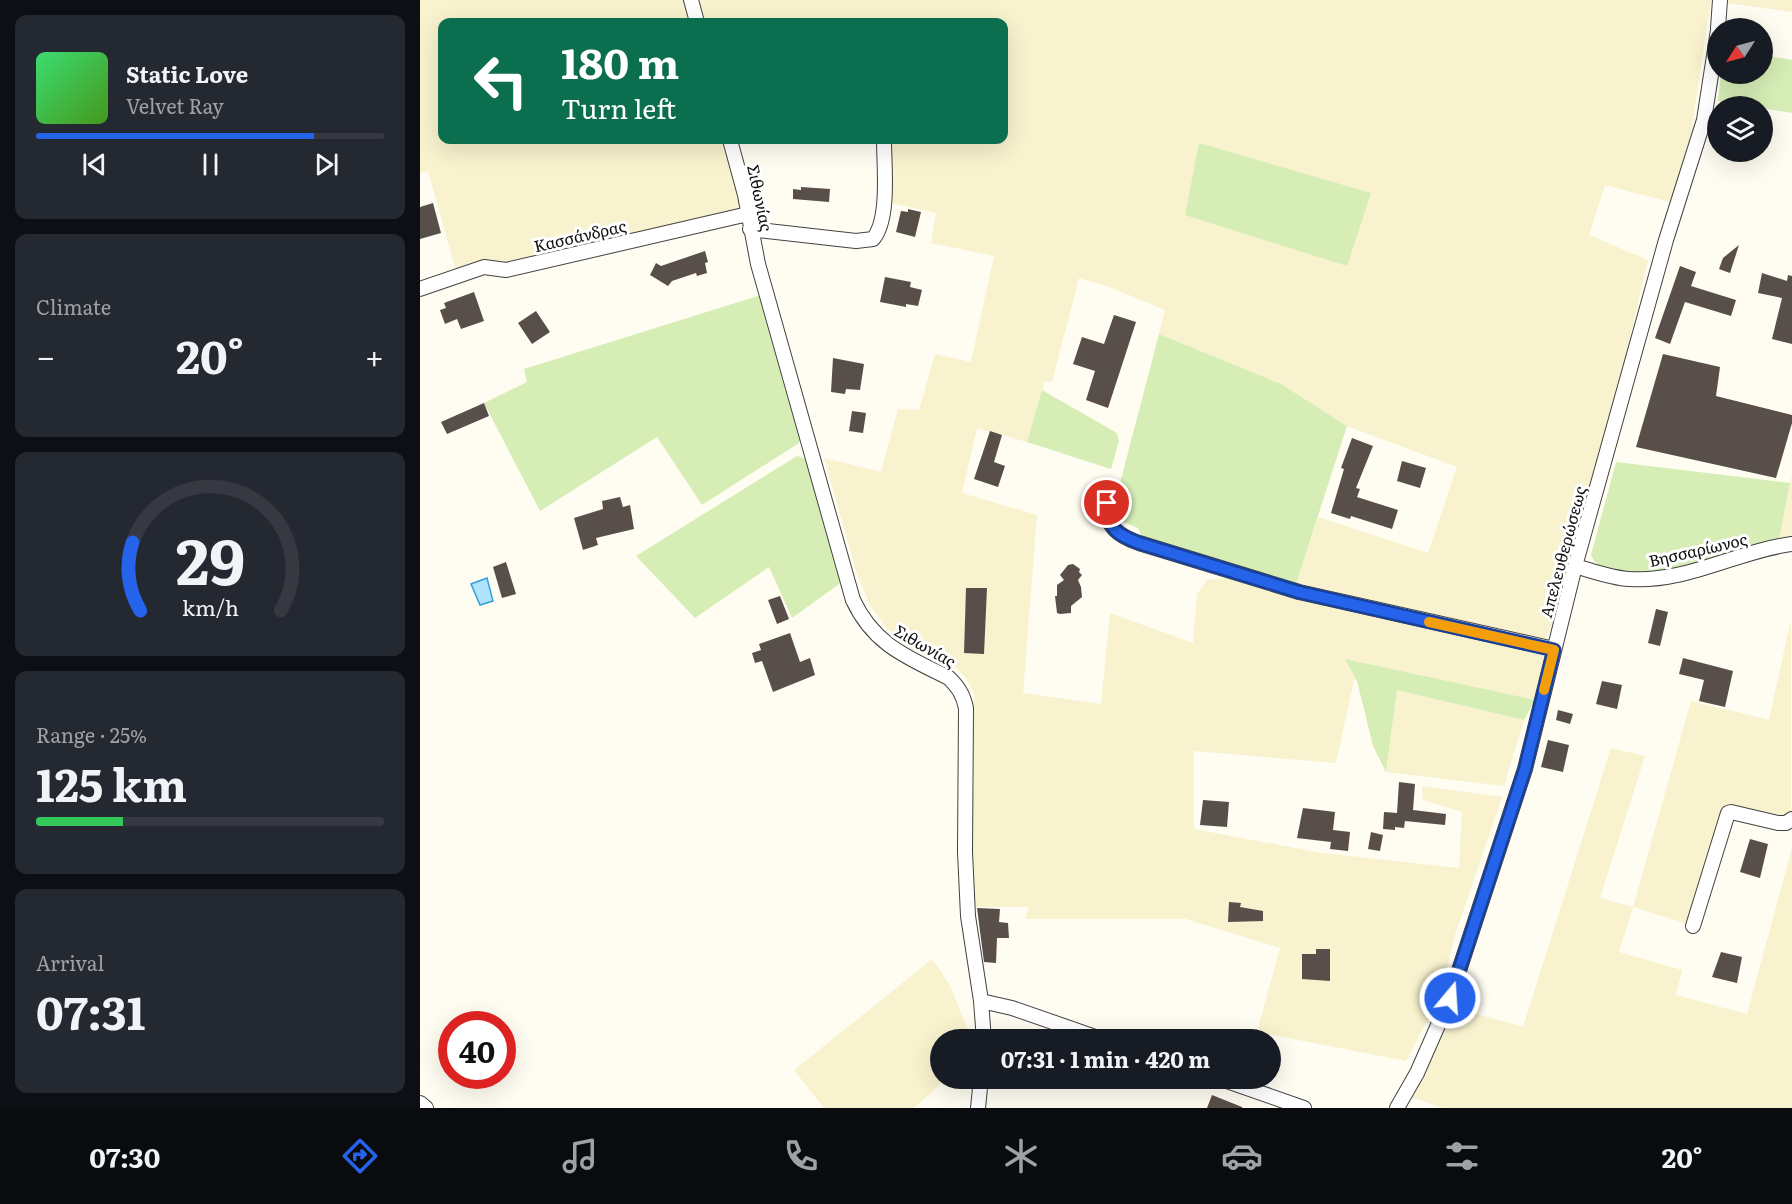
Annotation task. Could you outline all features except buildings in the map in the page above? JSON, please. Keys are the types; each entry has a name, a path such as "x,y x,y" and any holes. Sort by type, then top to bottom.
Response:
{"street":[{"path":"691,0 696,18"},
{"name":"Απελευθερώσεως","path":"1719,18 1720,0"},
{"name":"Απελευθερώσεως","path":"1397,1108 1417,1073 1450,998 1525,769 1575,566 1666,240 1704,120 1710,84"},
{"name":"Σιθωνίας","path":"731,144 758,264 853,600 865,622 881,640 892,649 949,678 958,686 964,697 968,916 983,1029"},
{"path":"750,229 853,241 872,240 879,230 883,213 884,144"},
{"name":"Κασσάνδρας","path":"420,289 484,267 506,270 748,214"},
{"path":"1107,503 1107,514 1112,527 1124,538 1139,543 1299,592 1554,650"},
{"name":"Βησσαρίωνος","path":"1575,566 1628,579 1651,579 1688,573 1792,544"},
{"path":"1693,926 1728,813 1791,824"},
{"path":"981,1001 1012,1008 1072,1029"},
{"path":"978,1108 980,1089"},
{"path":"1250,1089 1304,1108"},
{"path":"420,1103 426,1108"}],"shaded area":[{"path":"420,0 687,0 692,18 438,18 438,144 727,144 742,204 737,211 529,261 456,271 428,171 420,173"},
{"path":"699,0 1711,0 1691,133 1670,202 1605,185 1589,235 1648,260 1613,410 1552,625 1545,640 1537,641 1295,587 1318,517 1428,553 1457,467 1347,426 1281,384 1159,334 1165,310 1112,288 1079,278 1052,382 1045,381 1027,442 977,428 962,493 1037,515 1023,693 1101,704 1110,613 1193,643 1197,594 1207,580 1234,577 1337,605 1546,656 1535,700 1346,660 1357,681 1354,680 1336,763 1194,751 1194,829 1322,853 1459,868 1462,812 1423,800 1422,786 1502,797 1455,935 1441,994 1406,1061 1281,1037 1281,1029 1259,1029 1280,948 1186,919 1026,919 1028,907 973,907 971,802 974,695 967,679 955,667 905,647 871,607 858,577 824,458 881,472 898,409 919,410 935,354 971,362 994,256 931,243 936,213 887,202 888,144 1008,144 1008,18 704,18"},
{"path":"1727,0 1792,0 1792,12 1727,3"},
{"path":"1792,475 1792,539 1779,539 1790,483"},
{"path":"1791,619 1791,814 1784,819 1732,807 1697,927 1633,907 1691,701 1769,720"},
{"path":"1397,690 1524,720 1504,786 1386,772"},
{"path":"1611,748 1645,756 1600,898 1633,907 1619,952 1682,970 1676,995 1747,1014 1792,848 1792,1108 1443,1108 1410,1097 1426,1072 1452,1007 1523,1027"},
{"path":"931,960 950,986 968,1029 930,1029 930,1089 935,1089 914,1108 824,1108 794,1070"}],"green space":[{"path":"1773,57 1792,60 1792,113 1773,110 1773,96 1719,96 1720,84 1773,84"},
{"path":"1199,143 1371,193 1347,266 1185,215"},
{"path":"761,295 802,437 799,443 702,505 657,437 540,511 484,403 527,382 524,369"},
{"path":"1159,334 1281,384 1347,426 1295,587 1144,542 1138,528 1119,520 1114,506"},
{"path":"1042,390 1117,433 1119,441 1111,469 1027,442"},
{"path":"797,456 809,460 842,582 792,618 769,567 695,618 636,556"},
{"path":"1616,462 1790,483 1779,539 1679,569 1623,574 1603,568 1591,555"},
{"path":"1345,659 1535,700 1524,720 1397,690 1386,772 1373,746 1357,681"}],"water":[{"path":"487,578 493,601 480,605 471,584"}],"slow traffic":[{"path":"1429,622 1554,650 1544,690"}],"route":[{"path":"1107,503 1108,521 1112,527 1124,538 1139,543 1299,592 1554,650 1525,769 1450,998"}]}
